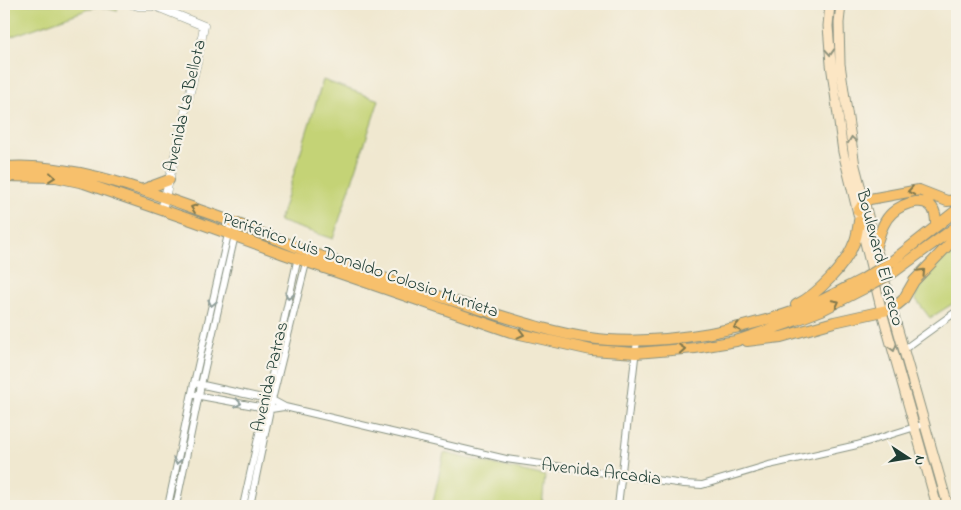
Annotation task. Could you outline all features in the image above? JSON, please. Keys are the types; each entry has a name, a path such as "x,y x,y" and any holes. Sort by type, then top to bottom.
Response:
{"main road":[{"name":"Boulevard El Greco","path":"830,4 828,26 834,94 843,152 887,310 915,427 937,506"},
{"name":"Boulevard El Greco","path":"840,4 840,64 860,211 876,245 887,310 904,350 948,506"},
{"name":"Periférico Luis Donaldo Colosio Murrieta","path":"4,167 56,168 86,174 235,222 304,255 511,332 591,350 636,353 695,348 736,341 822,310 957,226"},
{"name":"Periférico Luis Donaldo Colosio Murrieta","path":"4,176 56,177 84,183 231,234 514,320 568,334 606,340 676,337 735,328 808,306 865,283"},
{"path":"140,190 170,180"},
{"path":"767,319 814,294 848,255 855,243 860,211 870,199 919,190 947,200 957,200"},
{"path":"876,245 891,213 910,202 918,201 929,205 935,214 936,226"},
{"name":"Periférico Luis Donaldo Colosio Murrieta","path":"892,267 936,226 957,210"},
{"path":"736,341 761,341 781,337 887,310 903,300 914,281 957,236"}],"street":[{"path":"136,5 152,5"},
{"name":"Avenida La Bellota","path":"152,5 204,26 162,210"},
{"path":"176,506 197,384 235,222"},
{"name":"Avenida Patras","path":"243,506 304,255"},
{"path":"904,350 957,310"},
{"path":"618,506 637,340"},
{"name":"Avenida Arcadia","path":"197,384 269,399 285,407 506,460 702,485 769,465 857,445 925,424"},
{"path":"168,506 195,395"},
{"name":"Avenida Arcadia","path":"195,395 267,408 285,407"},
{"name":"Avenida Patras","path":"250,506 267,408"}],"green space":[{"path":"4,4 114,4 118,6 117,11 98,6 4,39"},
{"path":"323,80 379,100 333,239 279,221"},
{"path":"957,242 957,301 930,318 915,298 927,274"},
{"path":"444,453 545,476 542,506 432,506"}]}
